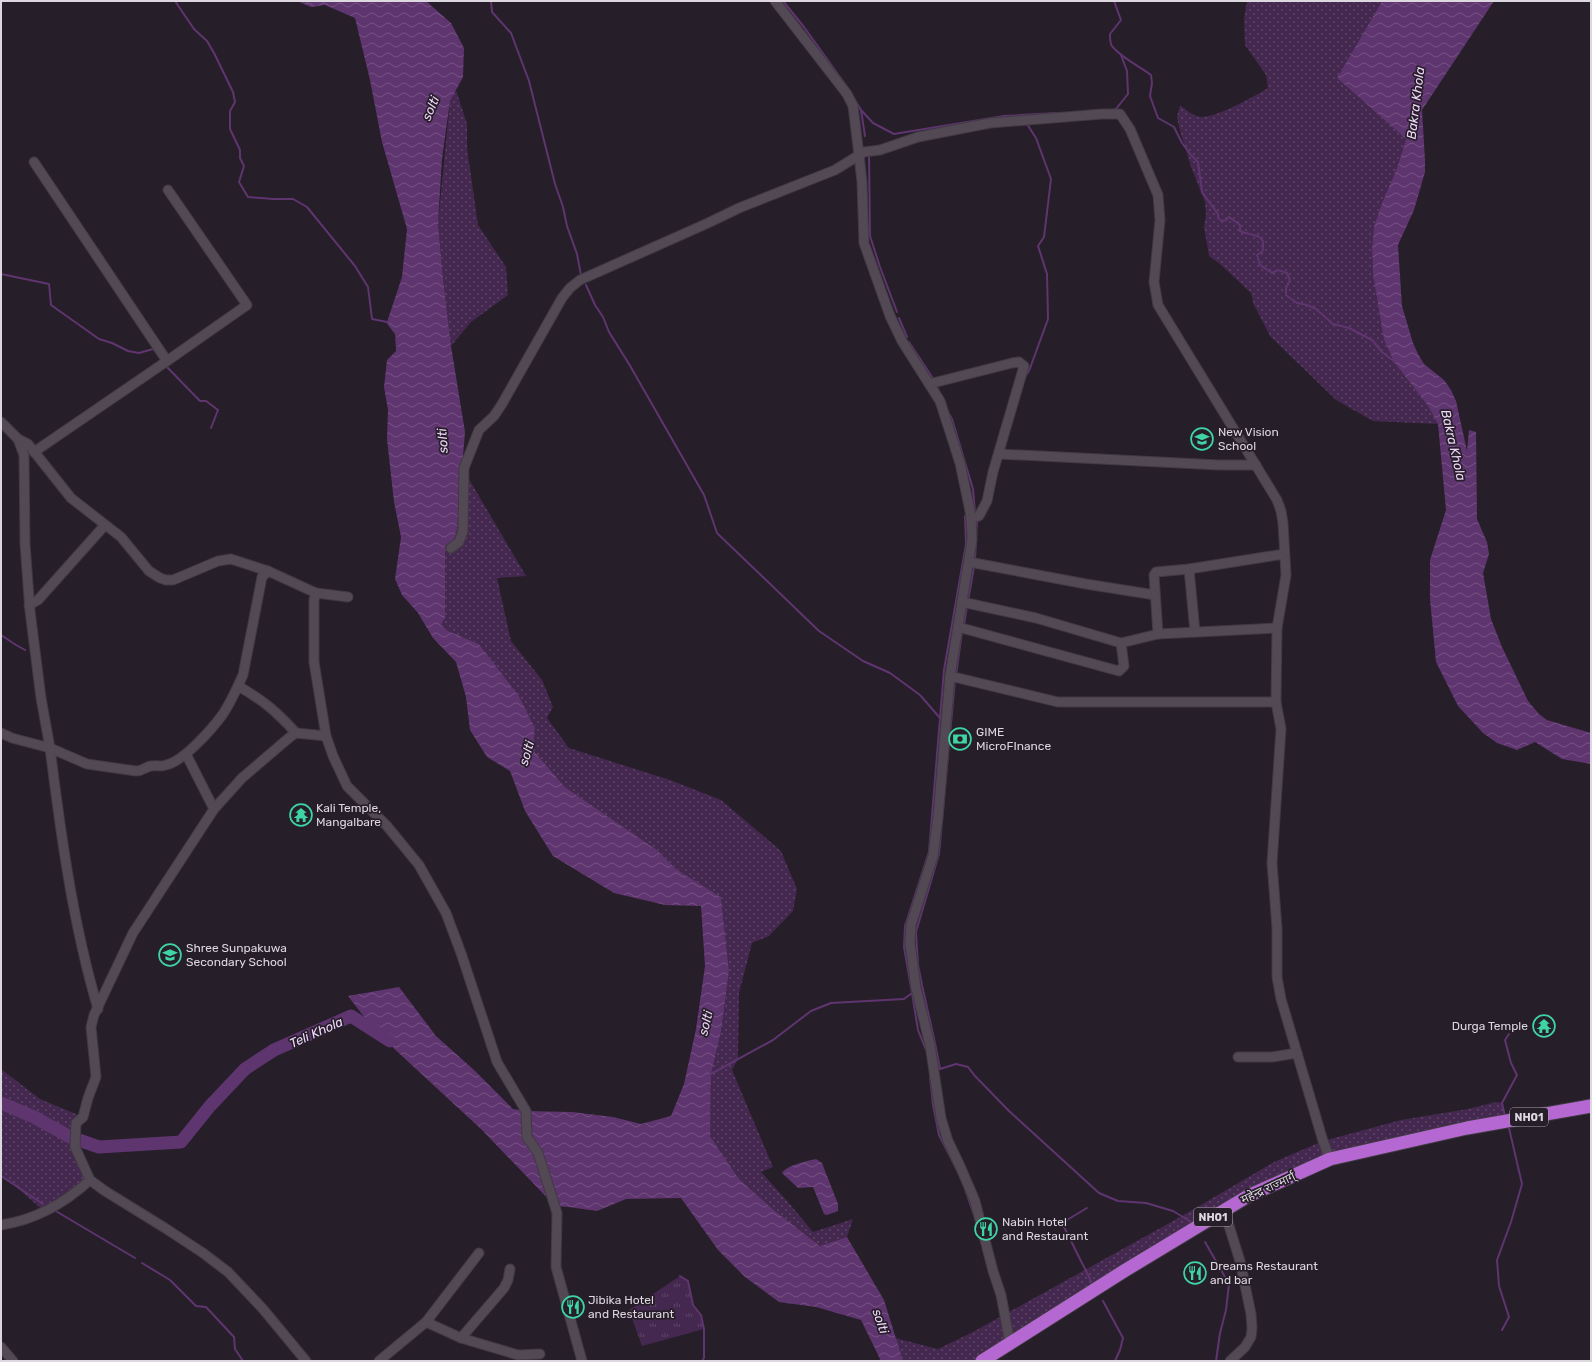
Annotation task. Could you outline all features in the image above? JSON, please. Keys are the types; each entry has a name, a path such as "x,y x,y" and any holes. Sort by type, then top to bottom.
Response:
{"highway":[{"name":"महेन्द्र राज्मार्ग्","path":"982,1361 1248,1196 1330,1159 1467,1128 1591,1106"}],"street":[{"path":"775,1 847,94 853,106 862,182 864,243 890,316 902,341 940,401 960,463 971,518 972,540 950,676 938,817 933,856 911,925 910,943 916,988 930,1045 941,1118 948,1141 974,1201 1001,1295 1010,1343"},
{"path":"451,548 459,542 463,531 464,468 480,430 494,416 502,404 562,298 570,288 580,280 700,227 739,208 835,170 859,155 918,137 990,123 1102,114 1120,114 1130,129 1158,195 1160,220 1154,282 1158,305 1277,500 1281,511 1286,575 1278,628 1276,702 1281,729 1272,863 1277,928 1277,977 1281,999 1323,1141 1330,1159"},
{"path":"34,162 167,361"},
{"path":"34,452 247,305 168,190"},
{"path":"929,384 1012,363 1022,363 1024,366 993,472 987,501 979,516 971,518"},
{"path":"1,422 18,439 28,444 71,498 121,537 154,575 166,580 178,578 212,563 224,559 230,559 268,571 316,593 348,597"},
{"path":"18,439 24,455 25,544 29,605 41,698 50,748 60,830 90,983 98,1009"},
{"path":"999,454 1196,464 1256,465"},
{"path":"29,605 38,600 104,525"},
{"path":"1158,634 1154,575 1156,572 1189,569 1284,554"},
{"path":"969,562 1086,584 1156,595"},
{"path":"1189,569 1195,632"},
{"path":"1,733 12,738 50,748 87,764 136,771 142,771 147,767 152,766 166,766 186,754 223,713 238,686 242,675 262,577 268,571"},
{"path":"316,593 314,611 314,662 326,736 333,756 347,786 387,826 419,865 446,913 461,953 497,1062 526,1112 527,1137 538,1153 555,1206 558,1219 555,1261 556,1267 582,1361"},
{"path":"962,602 1036,618 1121,643 1158,634 1278,628"},
{"path":"958,627 1119,671 1124,666 1121,643"},
{"path":"950,676 1058,702 1276,702"},
{"path":"238,686 271,707 296,733"},
{"path":"306,1361 263,1309 228,1272 203,1253 90,1180 75,1147 76,1123 83,1117 96,1077 91,1027 94,1015 133,933 214,809 242,778 290,736 296,733 326,736"},
{"path":"186,754 214,809"},
{"path":"1238,1057 1272,1057 1297,1052"},
{"path":"1,1225 30,1218 44,1211 76,1192 90,1180"},
{"path":"1224,1210 1240,1261 1251,1314 1252,1328 1251,1337 1245,1347 1230,1361"},
{"path":"379,1361 426,1322 479,1253"},
{"path":"461,1338 504,1288 508,1280 510,1269"},
{"path":"426,1322 461,1338 518,1355 540,1354"},
{"path":"1,1347 13,1361"}],"green space":[{"path":"1247,1 1382,1 1337,78 1406,139 1397,168 1374,226 1372,249 1373,274 1394,362 1428,406 1438,424 1373,421 1336,400 1270,336 1254,305 1251,293 1220,264 1209,256 1204,227 1206,215 1205,202 1191,167 1177,117 1180,105 1196,116 1209,116 1236,106 1268,88 1266,75 1245,45 1244,19"},
{"path":"456,90 467,124 467,148 478,225 506,267 508,295 471,322 451,346 438,223 450,101"},
{"path":"463,469 526,576 497,578 511,641 542,680 553,707 547,718 569,748 670,780 721,800 781,851 797,889 793,911 769,936 752,943 739,993 738,1059 732,1070 773,1167 761,1172 813,1232 853,1219 847,1237 820,1246 775,1211 739,1179 710,1136 711,1074 721,1032 729,971 721,897 676,869 657,850 565,787 533,750 535,728 519,696 479,644 448,631 441,625 445,618 445,546"},
{"path":"1,1069 40,1099 83,1117 76,1123 70,1137 76,1139 90,1180 44,1211 1,1176"},
{"path":"1496,1102 1502,1103 1505,1116 1357,1153 1248,1196 981,1361 903,1361 895,1338 938,1349 973,1332 1182,1216 1274,1162 1323,1141 1401,1120 1468,1109"},
{"path":"680,1276 688,1281 693,1305 701,1315 704,1329 642,1346 629,1310"}],"water":[{"name":"solti","path":"297,1 426,1 451,23 464,48 463,77 450,101 442,159 438,223 451,346 465,432 457,529 454,540 445,546 445,618 441,625 448,631 479,644 519,696 535,728 533,750 565,787 657,850 676,869 721,897 729,971 721,1032 711,1074 710,1136 739,1179 775,1211 820,1246 847,1237 884,1300 903,1361 881,1361 861,1320 816,1307 779,1302 745,1277 718,1250 681,1198 626,1199 597,1211 555,1206 482,1130 375,1031 348,996 399,987 436,1036 474,1070 513,1109 526,1111 572,1112 613,1117 641,1124 671,1116 684,1084 696,1029 705,966 701,906 665,905 614,893 553,856 525,811 510,771 487,757 470,730 466,697 456,662 433,638 418,613 402,595 395,579 401,537 394,502 387,439 388,410 384,387 387,360 397,350 396,334 387,322 402,277 407,229 382,142 370,80 355,18 325,5 311,7"},
{"name":"Bakra Khola","path":"1382,1 1494,1 1422,110 1425,172 1414,210 1398,245 1402,306 1413,343 1418,354 1424,364 1444,380 1456,401 1467,451 1469,430 1476,432 1477,519 1487,542 1489,554 1483,573 1491,619 1502,647 1528,701 1539,714 1547,720 1591,733 1591,764 1562,759 1535,742 1517,750 1497,743 1483,733 1458,706 1436,662 1430,599 1430,560 1446,510 1438,424 1428,406 1394,362 1384,339 1373,274 1372,249 1374,226 1397,168 1406,139 1337,78"},
{"path":"816,1159 822,1163 838,1204 838,1211 827,1215 824,1214 813,1187 798,1188 782,1173 788,1168"}],"waterway":[{"path":"175,1 194,29 207,41 233,92 235,102 230,111 230,129 240,150 240,158 244,166 239,182 248,197 293,199 307,207 355,266 368,287 372,319 387,322 396,334 397,351"},
{"path":"491,1 492,12 511,33 529,81 555,184 577,254 581,275"},
{"path":"783,1 804,27 850,91"},
{"path":"1114,1 1121,20 1110,34 1111,44 1117,52 1151,75 1152,83 1150,96 1158,118 1174,127 1182,143 1198,162 1202,192 1218,214 1218,218 1222,221 1229,217 1240,225 1240,231 1261,238 1263,241 1262,252 1257,255 1260,265 1272,273 1278,270 1287,273 1290,280 1286,288 1286,295 1297,303 1316,309 1333,324 1349,328 1372,340 1382,352 1395,362"},
{"path":"1112,110 1116,109 1128,94 1127,71 1121,55"},
{"path":"852,95 861,110 865,136"},
{"path":"861,110 873,123 894,134 1004,116 1056,113"},
{"path":"1025,377 1029,371 1048,319 1047,274 1038,246 1044,237 1051,179 1036,138 1027,124"},
{"path":"869,154 870,236 897,312"},
{"path":"1,274 49,284 51,305 99,339 112,343 128,351 139,353 153,349 155,350"},
{"path":"586,285 595,305 603,317 609,332 704,495 717,533 819,631 863,661 890,673 920,695 940,718 929,852 905,926 904,947 912,993 904,999 831,1003 811,1011 773,1040 709,1075"},
{"path":"899,318 907,337"},
{"path":"909,342 934,380"},
{"path":"165,365 200,401 206,401 218,410 211,428"},
{"path":"936,385 940,393"},
{"path":"947,410 952,419 973,489 975,512"},
{"path":"940,718 944,670 966,544 965,516"},
{"path":"975,560 977,522 980,520"},
{"path":"968,601 974,567"},
{"path":"964,625 967,606"},
{"path":"956,675 962,632"},
{"path":"1,635 25,650"},
{"path":"955,680 939,854 916,932 918,965 940,1069 956,1064 968,1067 1009,1111 1099,1193 1118,1201 1146,1203 1173,1211 1193,1223"},
{"path":"912,993 918,1030 926,1050"},
{"name":"Teli Khola","path":"1,1103 34,1117 70,1137 99,1147 181,1142 210,1106 245,1069 274,1050 351,1016 390,1041"},
{"path":"1505,1116 1502,1103 1517,1075 1511,1063 1505,1040 1509,1034"},
{"path":"930,1076 933,1105 939,1135 957,1170"},
{"path":"1502,1330 1509,1317 1499,1286 1497,1260 1511,1222 1522,1184 1509,1128"},
{"path":"1,1176 43,1204"},
{"path":"965,1189 974,1215"},
{"path":"1087,1208 1062,1223 1093,1285"},
{"path":"54,1210 135,1258"},
{"path":"1205,1242 1229,1284 1226,1310 1220,1333 1216,1361"},
{"path":"142,1263 170,1280 196,1306 206,1307 234,1337 235,1349 243,1361"},
{"path":"680,1276 688,1281 693,1305 701,1315 704,1329 704,1358 702,1361"},
{"path":"1103,1301 1123,1338 1115,1361"}],"place":[{"name":"New Vision School","path":"1202,439"},
{"name":"GIME MicroFInance","path":"960,739"},
{"name":"Kali Temple, Mangalbare","path":"301,815"},
{"name":"Shree Sunpakuwa Secondary School","path":"170,955"},
{"name":"Durga Temple","path":"1544,1026"},
{"name":"Nabin Hotel and Restaurant","path":"986,1229"},
{"name":"Dreams Restaurant and bar","path":"1195,1273"},
{"name":"Jibika Hotel and Restaurant","path":"573,1307"}]}
